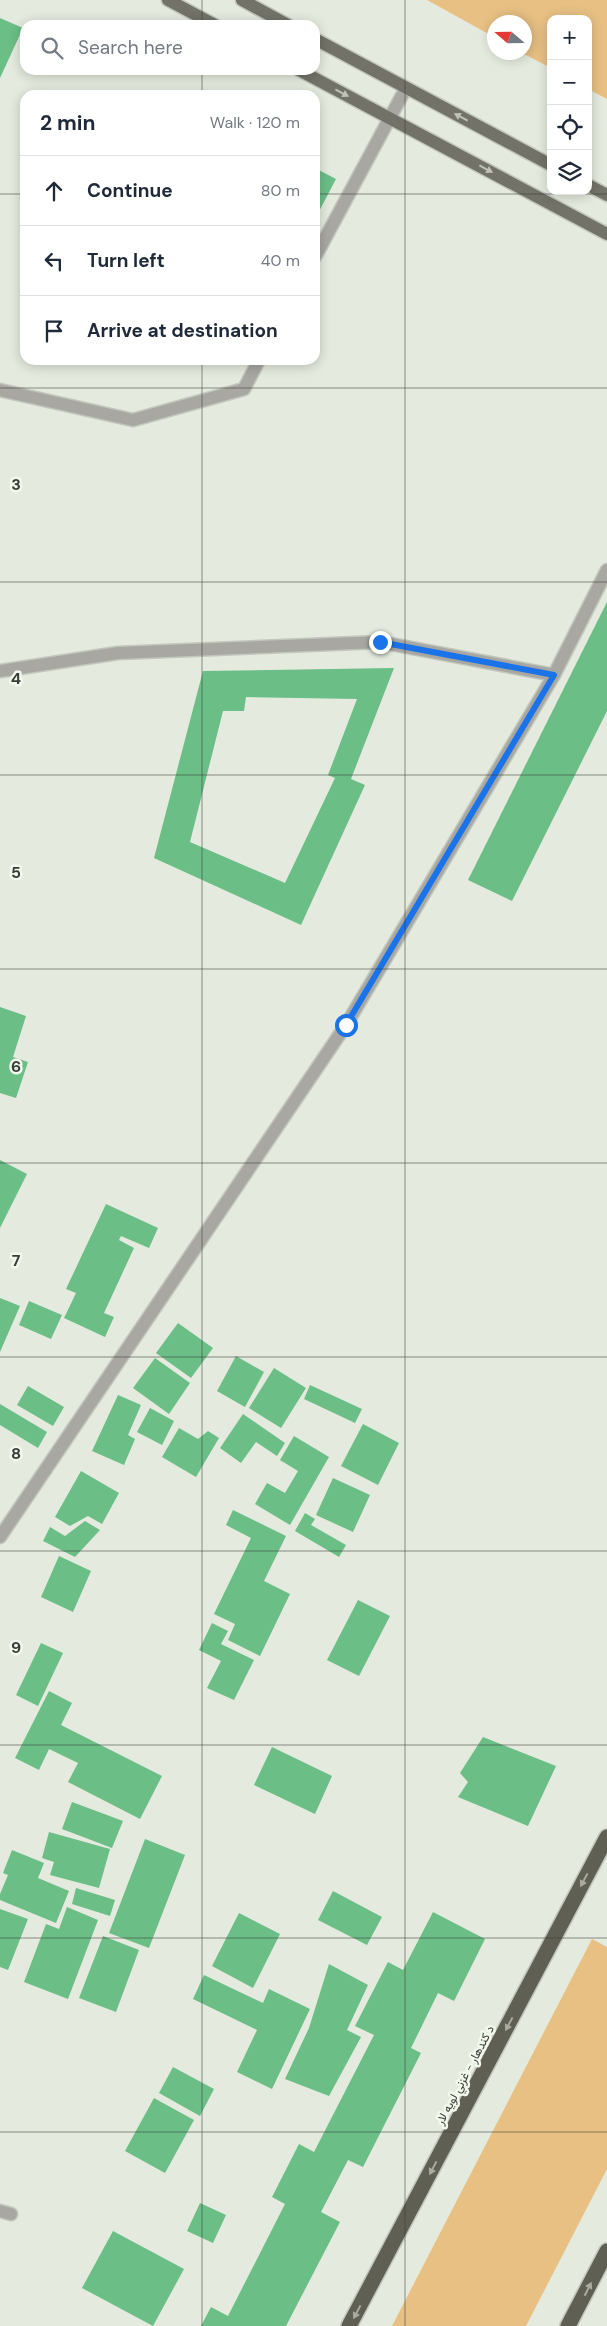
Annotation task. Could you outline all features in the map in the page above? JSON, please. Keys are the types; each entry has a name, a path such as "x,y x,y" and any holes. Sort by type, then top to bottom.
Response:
{"highway":[{"name":"د کندهار - غزني لويه لار","path":"349,2326 607,1837"},
{"path":"568,2326 607,2251"}],"main road":[{"path":"168,0 206,20"},
{"path":"242,0 279,20"},
{"path":"320,42 547,163"},
{"path":"308,75 607,234"},
{"path":"592,187 607,195"}],"street":[{"path":"320,248 406,88"},
{"path":"0,390 133,420 244,389 256,365"},
{"path":"0,1537 346,1025 554,675 607,570"},
{"path":"0,671 118,653 380,642 554,675"}],"shaded area":[{"path":"427,0 607,0 607,99 592,91 592,15 547,15 547,66 532,58 532,15 487,15 487,33"},
{"path":"592,1939 607,1947 607,2169 526,2326 392,2326"}],"building":[{"path":"0,18 20,27 20,35 0,78"},
{"path":"320,171 336,179 320,209"},
{"path":"607,602 607,711 512,901 468,880"},
{"path":"394,668 351,779 365,785 301,925 154,858 203,671","holes":["246,697 357,699 328,775 335,778 285,883 190,842 223,711 244,711"]},
{"path":"0,1007 26,1016 13,1057 28,1062 16,1098 0,1093"},
{"path":"0,1160 27,1174 0,1228"},
{"path":"106,1204 158,1228 149,1248 121,1236 119,1240 134,1248 104,1313 114,1317 105,1337 64,1318 76,1293 66,1289"},
{"path":"0,1298 20,1306 0,1352"},
{"path":"29,1301 62,1315 51,1339 19,1325"},
{"path":"178,1323 213,1348 191,1378 156,1353"},
{"path":"236,1356 264,1372 245,1407 217,1391"},
{"path":"155,1358 190,1383 169,1414 133,1388"},
{"path":"274,1368 306,1388 281,1428 249,1408"},
{"path":"310,1385 362,1409 355,1423 304,1399"},
{"path":"28,1386 64,1407 53,1426 17,1405"},
{"path":"118,1395 141,1405 128,1435 135,1439 124,1465 92,1451"},
{"path":"0,1404 47,1432 38,1448 0,1425"},
{"path":"150,1408 174,1421 162,1445 137,1432"},
{"path":"243,1414 285,1443 277,1456 256,1442 241,1463 220,1448"},
{"path":"363,1424 399,1443 378,1485 341,1466"},
{"path":"179,1428 198,1439 208,1431 219,1438 196,1477 162,1457"},
{"path":"294,1436 329,1457 290,1525 255,1504 267,1483 285,1493 298,1471 280,1460"},
{"path":"81,1471 119,1493 102,1524 88,1516 70,1526 55,1517"},
{"path":"333,1478 370,1495 353,1532 316,1515"},
{"path":"233,1510 286,1536 264,1581 290,1594 260,1656 228,1640 235,1624 214,1614 251,1538 226,1525"},
{"path":"305,1513 315,1519 311,1525 346,1545 339,1557 295,1531"},
{"path":"85,1521 100,1530 75,1557 43,1541 50,1527 65,1536"},
{"path":"59,1556 91,1571 73,1612 41,1597"},
{"path":"358,1600 390,1616 359,1676 327,1660"},
{"path":"212,1623 228,1631 221,1644 254,1660 234,1700 207,1688 221,1661 199,1650"},
{"path":"41,1643 63,1653 38,1706 16,1695"},
{"path":"49,1691 72,1703 61,1725 162,1776 140,1819 68,1782 78,1763 49,1749 39,1770 15,1758"},
{"path":"483,1737 556,1766 528,1826 458,1797 468,1782 460,1773"},
{"path":"272,1747 332,1776 315,1814 254,1785"},
{"path":"72,1802 123,1821 112,1848 62,1829"},
{"path":"49,1832 110,1849 99,1888 50,1875 54,1862 42,1858"},
{"path":"145,1839 185,1855 149,1948 109,1933"},
{"path":"12,1850 44,1863 38,1878 69,1891 56,1923 0,1900 0,1894 8,1875 3,1873"},
{"path":"76,1888 115,1900 110,1916 72,1904"},
{"path":"333,1891 382,1917 367,1945 318,1920"},
{"path":"67,1907 98,1920 68,1999 24,1982 46,1924 59,1929"},
{"path":"0,1909 28,1919 8,1970 0,1967"},
{"path":"433,1912 485,1939 454,2001 438,1993 411,2048 421,2053 363,2167 348,2160 321,2212 340,2222 286,2326 201,2326 211,2307 228,2316 285,2204 272,2197 299,2144 314,2152 374,2035 355,2026 388,1962 403,1970"},
{"path":"239,1913 280,1934 253,1988 212,1966"},
{"path":"103,1936 139,1950 116,2012 79,1998"},
{"path":"329,1964 368,1985 347,2030 361,2037 329,2096 285,2079 309,2028"},
{"path":"204,1975 263,2003 269,1989 310,2009 272,2089 237,2072 257,2030 193,1999"},
{"path":"173,2067 214,2089 200,2116 159,2093"},
{"path":"154,2098 194,2120 165,2173 125,2151"},
{"path":"200,2203 226,2215 213,2243 187,2231"},
{"path":"113,2231 184,2269 153,2326 82,2288"}],"route":[{"path":"346,1025 554,675 380,642"}]}
